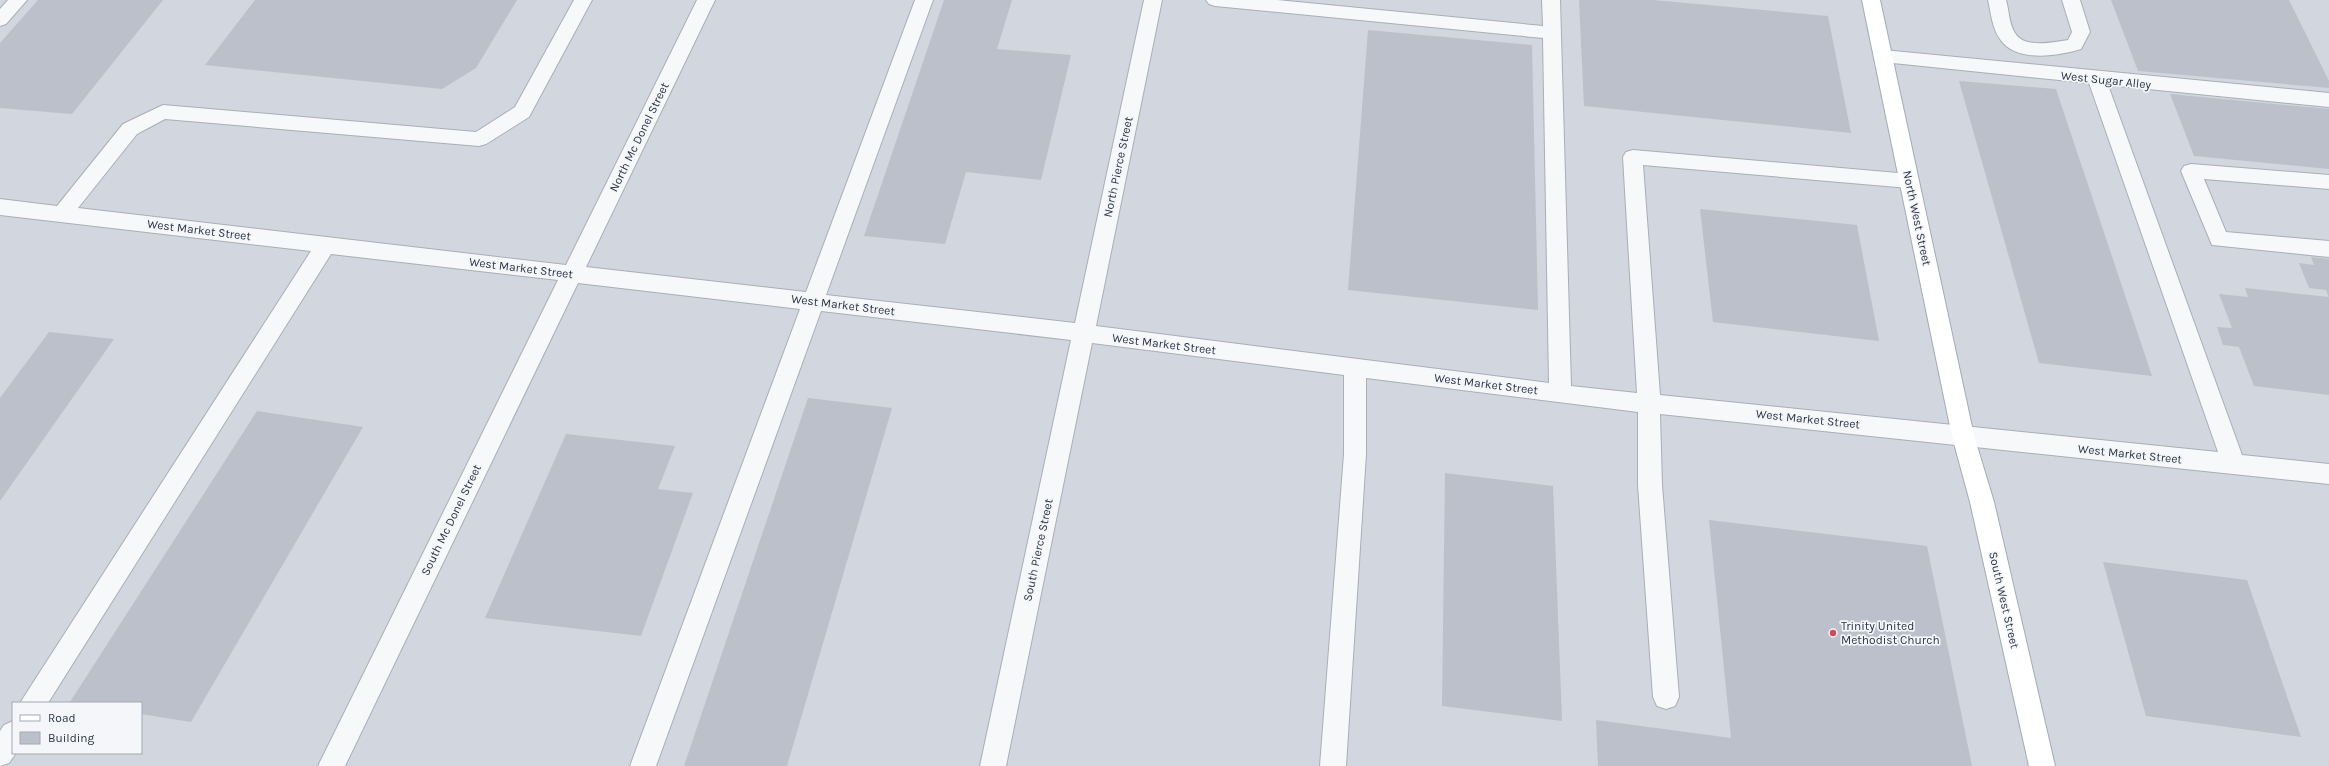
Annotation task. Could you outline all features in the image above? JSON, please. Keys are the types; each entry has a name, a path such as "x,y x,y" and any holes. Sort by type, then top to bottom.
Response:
{"main road":[{"name":"North West Street","path":"1871,0 1963,436"},
{"name":"South West Street","path":"1963,436 1982,502 2042,766"}],"street":[{"path":"0,20 18,0"},
{"path":"61,214 130,130 163,112 479,139 522,112 583,0"},
{"name":"North Mc Donel Street","path":"572,273 706,0"},
{"path":"643,766 815,302 924,0"},
{"name":"North Pierce Street","path":"1083,333 1153,0"},
{"path":"1215,0 1552,33"},
{"path":"1551,0 1560,394"},
{"path":"1997,0 2008,37 2016,45 2055,48 2075,45 2080,32 2071,0"},
{"name":"West Sugar Alley","path":"1883,56 2097,79 2329,100"},
{"path":"2097,79 2234,465"},
{"path":"1666,697 1650,484 1649,402 1633,157 1909,181"},
{"path":"2329,182 2191,171 2219,239 2329,249"},
{"name":"West Market Street","path":"0,207 1083,333 1560,394 1649,402 2329,474"},
{"path":"34,702 326,245"},
{"name":"South Mc Donel Street","path":"331,766 572,273"},
{"name":"South Pierce Street","path":"993,766 1083,333"},
{"path":"1333,766 1356,454 1355,368"},
{"path":"0,731 12,734"},
{"path":"0,754 12,736"}],"shaded area":[{"path":"0,0 2329,0 2329,766 0,766"}],"building":[{"path":"38,0 163,0 72,114 0,108 0,43"},
{"path":"255,0 517,0 476,68 442,89 205,65"},
{"path":"944,0 1012,0 997,49 1071,55 1041,180 966,172 945,244 864,236"},
{"path":"1579,0 1653,0 1828,16 1851,133 1584,106"},
{"path":"2111,0 2289,0 2329,81 2329,88 2138,71"},
{"path":"1368,30 1532,45 1538,310 1348,290"},
{"path":"1959,81 2056,89 2152,376 2039,363"},
{"path":"2170,94 2329,109 2329,169 2194,156"},
{"path":"1700,209 1857,225 1879,341 1713,322"},
{"path":"2311,257 2329,259 2329,297 2326,290 2309,288 2299,263 2314,265"},
{"path":"2245,288 2329,297 2329,395 2254,386 2239,347 2223,345 2217,327 2232,328 2219,294 2248,297"},
{"path":"49,332 114,339 0,501 0,398"},
{"path":"808,398 892,408 787,766 684,766"},
{"path":"257,411 363,427 191,722 142,714 142,702 70,702"},
{"path":"566,434 675,446 658,489 693,493 641,636 485,618"},
{"path":"1445,473 1553,486 1562,721 1442,706"},
{"name":"Trinity United Methodist Church","path":"1709,520 1927,546 1972,766 1598,766 1596,720 1731,738"},
{"path":"2103,562 2247,580 2301,737 2146,716"}],"place":[{"name":"Trinity United Methodist Church","path":"1833,633"}]}
